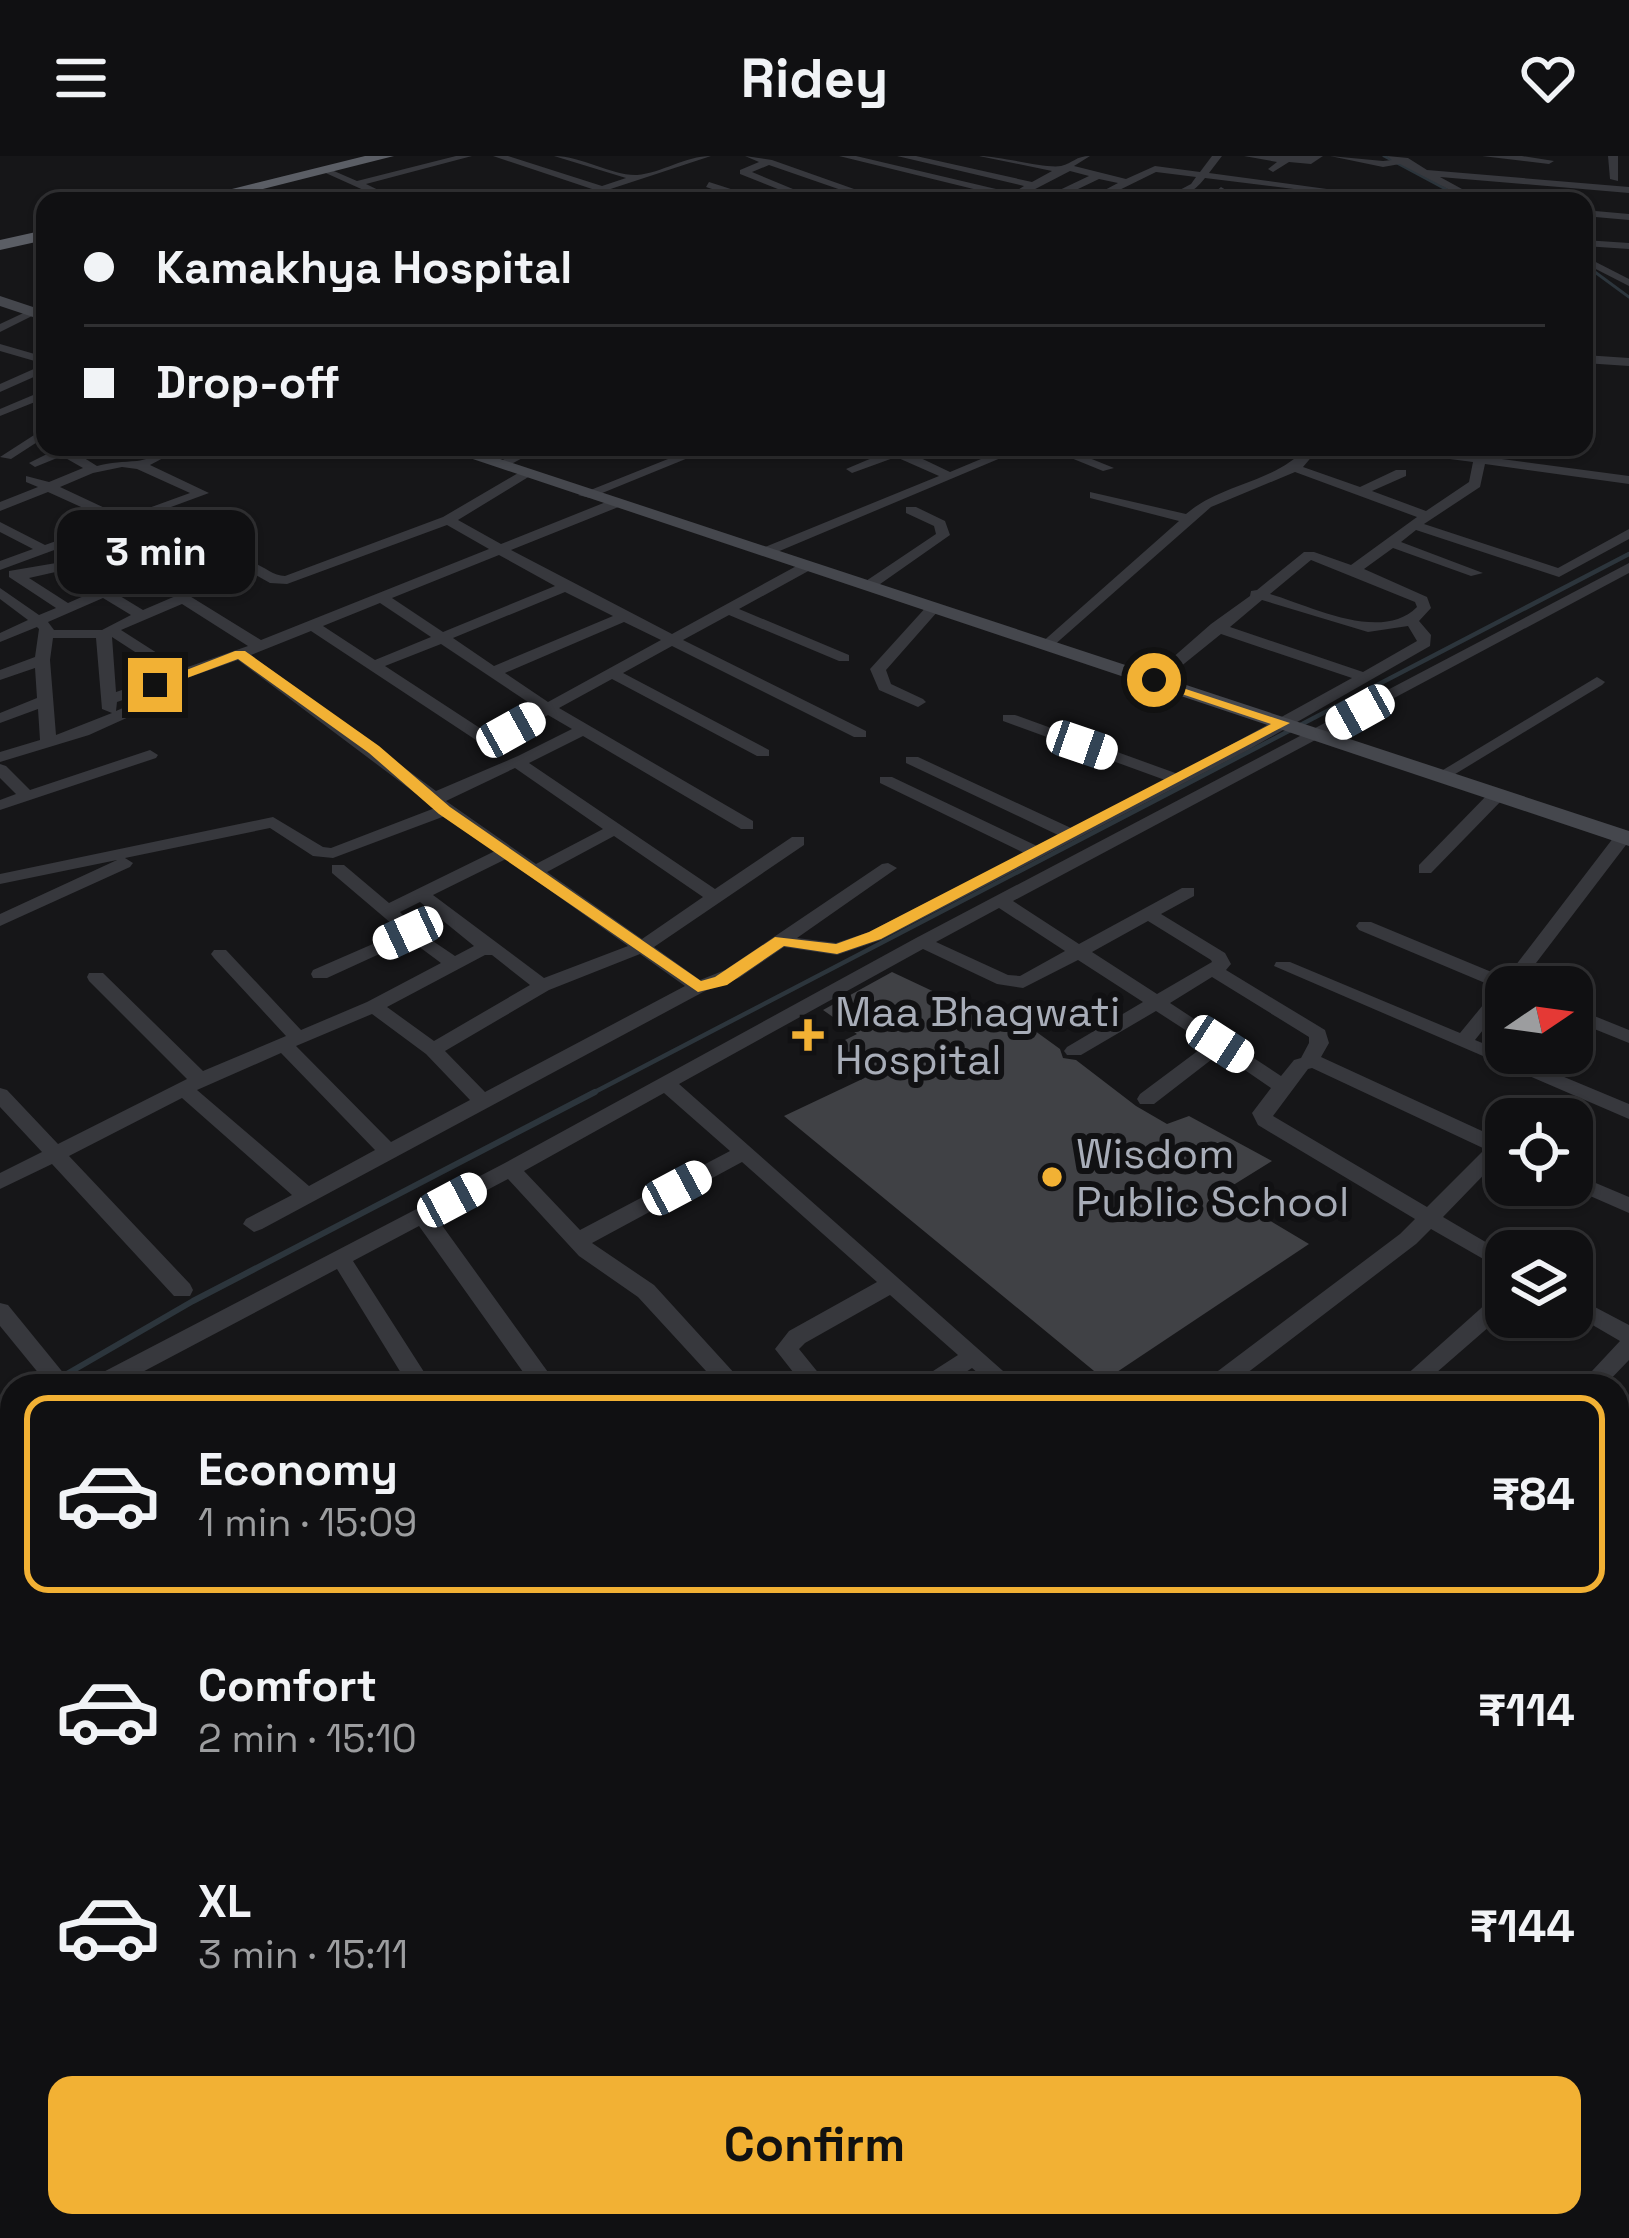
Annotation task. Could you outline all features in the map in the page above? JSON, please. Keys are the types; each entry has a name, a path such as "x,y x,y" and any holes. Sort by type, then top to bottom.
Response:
{"highway":[{"path":"231,192 386,156"},
{"path":"0,246 36,237"}],"main road":[{"path":"0,301 36,312"},
{"path":"486,456 586,495 1626,838"}],"street":[{"path":"398,156 423,166"},
{"path":"355,184 467,156"},
{"path":"503,156 599,188"},
{"path":"559,156 634,178"},
{"path":"588,192 706,156"},
{"path":"750,156 856,192"},
{"path":"846,156 986,192"},
{"path":"902,156 935,160 1041,192"},
{"path":"984,156 1236,192"},
{"path":"1060,156 1084,158"},
{"path":"1254,156 1311,161 1318,156"},
{"path":"1487,156 1549,160"},
{"path":"1593,214 1623,216 1613,184 1613,156"},
{"path":"960,185 1003,157"},
{"path":"1020,192 1084,158"},
{"path":"1169,170 1177,159 1214,159 1314,174"},
{"path":"1182,192 1194,186 1214,159"},
{"path":"897,181 935,160"},
{"path":"1273,169 1284,160"},
{"path":"1327,189 1339,161 1395,161 1462,192"},
{"path":"1369,192 1395,161"},
{"path":"770,162 743,172 794,192"},
{"path":"1107,192 1149,169 1339,192"},
{"path":"324,170 374,192"},
{"path":"1426,173 1613,184 1629,190"},
{"path":"827,182 849,174"},
{"path":"1069,192 1099,175"},
{"path":"1543,183 1544,192"},
{"path":"709,185 730,192"},
{"path":"1453,187 1518,192"},
{"path":"1593,234 1629,236"},
{"path":"1593,244 1629,247"},
{"path":"1593,258 1629,260"},
{"path":"1593,262 1628,282"},
{"path":"0,329 36,316"},
{"path":"0,347 36,361"},
{"path":"1593,360 1629,362"},
{"path":"0,388 36,369"},
{"path":"3,417 36,399"},
{"path":"3,417 36,427"},
{"path":"6,456 36,436"},
{"path":"57,456 33,471 51,487 125,522"},
{"path":"77,456 93,469"},
{"path":"140,465 159,456"},
{"path":"672,456 678,459"},
{"path":"586,495 686,456"},
{"path":"852,470 888,456"},
{"path":"914,456 949,476"},
{"path":"985,456 992,459"},
{"path":"765,552 999,456"},
{"path":"1075,456 1108,468"},
{"path":"1047,644 1217,498 1295,468 1306,456"},
{"path":"1354,571 1474,484 1481,456"},
{"path":"1496,456 1629,480"},
{"path":"0,507 93,469 122,463 140,465 202,493 1,566"},
{"path":"1295,468 1559,573 1629,532"},
{"path":"248,565 274,580 286,580 448,520 525,473"},
{"path":"1360,492 1401,473"},
{"path":"1095,494 1189,519"},
{"path":"109,700 240,654 616,503"},
{"path":"868,586 944,535 940,524 911,510"},
{"path":"448,520 566,586 860,734"},
{"path":"0,526 44,550"},
{"path":"48,741 42,660 45,628 69,610 232,535"},
{"path":"1395,544 1476,573"},
{"path":"1154,680 1256,594 1309,555 1422,600 1424,608 1411,621 1372,628 1256,594"},
{"path":"19,577 57,565 141,615"},
{"path":"1,566 69,610"},
{"path":"312,625 485,741 807,566"},
{"path":"781,941 825,950 855,944 1177,779 1298,728 1629,567"},
{"path":"147,573 259,646"},
{"path":"373,666 566,586"},
{"path":"381,597 549,709 747,825"},
{"path":"106,632 183,598"},
{"path":"4,599 45,628"},
{"path":"918,702 884,687 878,668 933,608"},
{"path":"727,609 844,658"},
{"path":"493,672 625,616"},
{"path":"119,1374 510,1169 1002,902 1298,728 1424,643 1424,635 1411,621"},
{"path":"1216,627 1366,678"},
{"path":"0,638 45,628 106,632 181,675"},
{"path":"106,632 110,720"},
{"path":"240,654 506,853 698,987"},
{"path":"0,675 42,660"},
{"path":"613,674 763,753"},
{"path":"1441,776 1597,682"},
{"path":"0,757 159,698 150,687"},
{"path":"0,718 47,700"},
{"path":"1009,718 1177,779"},
{"path":"0,879 273,822 320,852 333,853 441,805 518,760 584,729"},
{"path":"0,805 150,755"},
{"path":"518,760 713,896"},
{"path":"912,760 1071,835"},
{"path":"0,769 28,796"},
{"path":"886,780 1038,853"},
{"path":"1425,869 1497,795"},
{"path":"533,872 614,830"},
{"path":"1525,966 1626,838"},
{"path":"433,1050 542,986 644,946 798,841"},
{"path":"0,921 148,851"},
{"path":"388,910 506,853"},
{"path":"254,1224 698,987 721,981 888,868"},
{"path":"338,869 454,964"},
{"path":"922,942 1016,983 1188,892"},
{"path":"421,894 542,986"},
{"path":"1002,902 1281,1085"},
{"path":"1074,1051 1222,964 1219,957 1148,914"},
{"path":"1365,926 1485,977"},
{"path":"320,974 412,932"},
{"path":"0,1182 192,1084 374,1006 488,948"},
{"path":"220,954 388,1151"},
{"path":"1283,966 1629,1112"},
{"path":"1215,971 1318,1034 1319,1043 1309,1060 1281,1085 1262,1113 1264,1120 1485,1252"},
{"path":"96,977 192,1084 307,1196"},
{"path":"374,1006 433,1050 483,1102"},
{"path":"1463,1042 1485,1016"},
{"path":"1593,1021 1629,1037"},
{"path":"1147,1099 1220,1044"},
{"path":"1309,1060 1485,1141"},
{"path":"666,1084 994,1374"},
{"path":"0,1095 182,1290"},
{"path":"578,1241 745,1152"},
{"path":"1230,1374 1348,1288 1485,1166"},
{"path":"510,1169 598,1261 646,1292 723,1374"},
{"path":"1593,1190 1629,1206"},
{"path":"423,1215 537,1374"},
{"path":"340,1257 413,1374"},
{"path":"807,1374 786,1348 797,1337 890,1285"},
{"path":"0,1311 52,1374"},
{"path":"1593,1315 1629,1336"},
{"path":"1420,1374 1485,1317"},
{"path":"1602,1374 1629,1346"},
{"path":"946,1374 974,1356"}],"building":[{"name":"Wisdom Public School","path":"892,972 1024,1034 1031,1028 1060,1049 1063,1058 1076,1060 1167,1124 1189,1116 1272,1161 1222,1192 1309,1244 1114,1374 1098,1374 784,1116 875,1073 835,1045 857,1034 823,1010"}],"waterway":[{"path":"1384,156 1451,192"},
{"path":"1593,271 1629,297"},
{"path":"589,1095 1629,554"},
{"path":"67,1374 193,1301 595,1092"}],"place":[{"name":"Maa Bhagwati Hospital","path":"808,1035"},
{"name":"Wisdom Public School","path":"1052,1177"}],"route":[{"path":"155,685 240,654 374,749 445,810 698,987 721,981 781,941 825,950 875,935 1283,723 1154,680"}]}
